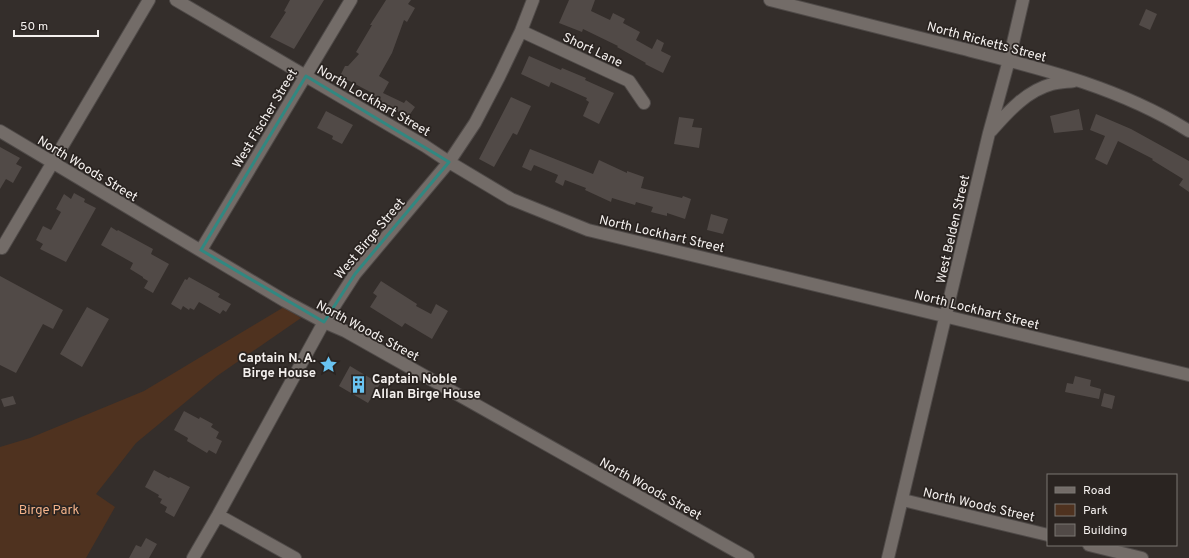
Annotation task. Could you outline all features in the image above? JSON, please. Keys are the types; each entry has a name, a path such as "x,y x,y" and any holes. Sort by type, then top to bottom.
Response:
{"street":[{"path":"2,248 149,0"},
{"name":"North Lockhart Street","path":"176,0 425,146 511,199 588,230 1189,375"},
{"name":"West Fischer Street","path":"201,250 352,0"},
{"name":"West Birge Street","path":"193,558 324,322 355,274 449,162 475,123 521,31 533,0"},
{"name":"North Ricketts Street","path":"770,0 1009,60 1080,80 1138,104 1189,131"},
{"name":"West Belden Street","path":"888,558 989,133 1009,60 1022,0"},
{"name":"Short Lane","path":"521,31 629,81 644,103"},
{"path":"989,133 1014,106 1032,94 1052,84 1080,80"},
{"name":"North Woods Street","path":"0,131 324,322 345,331 748,558"},
{"name":"North Woods Street","path":"903,500 1047,535"},
{"path":"218,515 296,558"},
{"path":"1092,546 1113,554 1142,558"}],"highlighted area":[{"path":"306,76 449,162 355,274 324,322 201,250"}],"green space":[{"name":"Birge Park","path":"284,307 301,318 217,376 136,443 96,494 115,507 86,558 0,558 0,447 30,438 144,391"}],"building":[{"path":"290,0 324,0 294,49 270,37 286,12 284,11"},
{"path":"386,0 411,0 408,4 415,8 407,22 404,20 392,53 379,76 389,82 383,93 404,103 406,100 415,107 408,117 384,104 382,107 370,100 374,94 340,76 345,66 348,66 359,54 356,52 372,25 370,25"},
{"path":"569,0 595,0 591,11 610,20 613,13 625,19 623,23 640,32 636,40 652,49 657,39 664,43 661,51 671,56 663,73 645,64 646,63 617,47 618,46 583,29 582,32 559,23"},
{"path":"1146,9 1157,14 1150,30 1139,25"},
{"path":"529,56 561,70 562,68 586,78 585,80 614,93 599,124 583,116 589,102 586,100 587,98 551,82 549,87 521,74"},
{"path":"511,97 531,106 517,135 513,133 494,167 479,159"},
{"path":"1079,109 1083,130 1054,133 1050,116"},
{"path":"326,111 353,125 342,144 332,139 333,136 317,128"},
{"path":"1096,114 1131,129 1189,161 1189,192 1179,185 1183,179 1152,160 1153,159 1118,141 1107,165 1095,159 1105,136 1090,130"},
{"path":"679,117 694,119 692,127 702,128 699,148 674,144"},
{"path":"0,147 20,158 16,164 22,167 13,183 6,179 0,189"},
{"path":"530,149 593,174 599,160 627,173 627,171 644,177 641,188 682,198 683,196 691,199 685,219 667,213 667,216 651,212 653,207 636,202 635,205 612,198 611,202 585,190 586,188 565,180 563,186 555,182 558,175 534,165 531,171 522,167"},
{"path":"74,193 85,199 84,202 96,208 66,262 40,249 43,244 36,240 43,226 51,230 61,212 56,209 64,194 71,199"},
{"path":"711,214 728,219 723,234 707,230"},
{"path":"111,227 153,249 151,254 169,264 153,293 144,288 148,281 130,269 133,263 101,245"},
{"path":"0,276 63,310 53,329 43,324 16,373 0,365"},
{"path":"189,277 220,294 218,297 231,304 226,312 223,310 220,314 199,302 194,310 190,308 189,310 183,306 181,310 171,304 185,279 187,280"},
{"path":"381,281 417,304 416,306 431,314 436,304 448,311 432,339 405,323 402,327 370,307 377,296 373,293"},
{"path":"87,307 109,319 82,367 60,354"},
{"name":"Captain Noble Allan Birge House","path":"350,366 380,384 368,403 339,386"},
{"path":"1075,376 1091,380 1090,386 1101,389 1099,399 1065,392 1067,383 1073,384"},
{"path":"1104,393 1115,396 1112,409 1101,406"},
{"path":"13,396 16,404 4,407 1,399"},
{"path":"184,411 213,424 211,427 219,432 216,438 222,441 216,454 209,450 207,453 187,441 188,438 174,430"},
{"path":"154,470 190,487 174,517 165,512 167,507 160,503 162,499 158,497 159,495 145,487"},
{"path":"146,538 157,544 149,558 129,558 136,545 141,547"}],"place":[{"name":"Captain N. A. Birge House","path":"329,364"},
{"name":"Captain Noble Allan Birge House","path":"359,385"}]}
